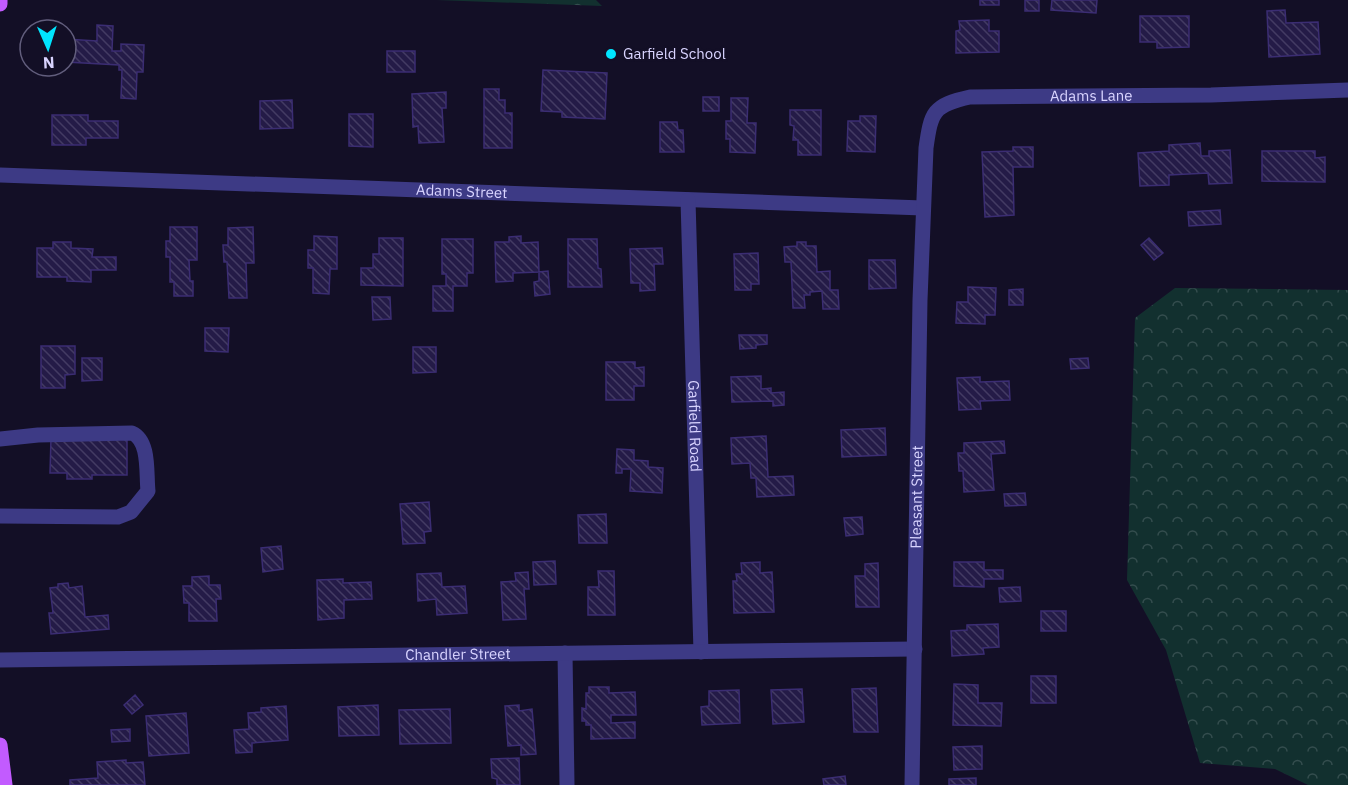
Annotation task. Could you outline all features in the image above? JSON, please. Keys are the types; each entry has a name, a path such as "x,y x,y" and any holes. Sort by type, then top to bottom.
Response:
{"main road":[{"path":"0,745 5,785"}],"street":[{"name":"Adams Lane","path":"923,208 929,127 936,109 949,102 970,97 1210,95 1348,90"},
{"name":"Adams Street","path":"0,175 923,208"},
{"name":"Garfield Road","path":"688,200 701,652"},
{"name":"Pleasant Street","path":"912,785 923,208"},
{"path":"0,439 38,435 132,433 138,436 144,445 148,491 131,512 118,517 0,516"},
{"name":"Chandler Street","path":"0,660 915,649"},
{"path":"565,653 567,785"}],"green space":[{"path":"437,0 596,0 602,6"},
{"path":"1175,288 1348,290 1348,785 1308,785 1275,769 1200,763 1166,650 1127,580 1135,318"}],"building":[{"path":"980,0 999,0 999,5 980,5"},
{"path":"1025,0 1039,0 1039,11 1025,11"},
{"path":"1052,0 1097,0 1096,13 1051,10"},
{"path":"1285,10 1286,23 1318,22 1320,54 1269,57 1267,11"},
{"path":"1140,16 1189,16 1189,47 1157,48 1157,42 1140,42"},
{"path":"989,20 989,31 999,31 999,52 956,53 956,31 960,30 959,21"},
{"path":"97,25 113,26 112,51 121,51 121,44 144,45 143,72 137,72 136,99 121,98 122,70 119,70 119,65 78,63 78,40 97,41"},
{"path":"387,51 415,51 415,72 387,72"},
{"path":"543,70 607,73 605,119 562,117 562,112 541,111"},
{"path":"484,89 499,89 499,100 505,100 505,113 512,113 512,148 484,148"},
{"path":"446,92 446,108 442,108 444,142 419,143 418,126 413,127 412,94"},
{"path":"703,97 719,97 719,111 703,111"},
{"path":"731,98 748,98 747,123 756,123 755,153 730,152 730,139 726,139 726,121 731,121"},
{"path":"292,100 293,128 260,129 260,101"},
{"path":"790,110 821,110 821,155 798,155 798,140 793,140 794,126 790,125"},
{"path":"349,114 373,114 373,147 349,146"},
{"path":"52,115 88,115 88,121 118,121 118,138 86,138 86,145 52,145"},
{"path":"860,116 876,116 875,152 847,151 848,121 860,121"},
{"path":"660,122 677,122 678,130 683,130 684,152 660,152"},
{"path":"1200,143 1201,156 1209,156 1209,151 1230,150 1232,183 1209,184 1208,173 1169,175 1169,185 1140,186 1138,153 1169,151 1169,145"},
{"path":"1013,147 1033,147 1033,167 1013,167 1014,215 985,217 982,152 1013,151"},
{"path":"1262,151 1315,151 1315,158 1325,157 1325,182 1262,181"},
{"path":"1220,210 1221,224 1189,226 1188,212"},
{"path":"170,227 197,227 197,260 189,260 193,296 174,296 174,282 170,282 170,257 166,257 166,241 170,241"},
{"path":"253,227 254,263 246,263 247,298 229,298 227,262 224,262 223,245 228,245 228,228"},
{"path":"314,236 337,237 337,269 330,269 329,294 313,293 313,268 308,268 308,250 314,250"},
{"path":"521,236 521,243 538,242 539,272 513,273 513,281 496,282 495,242 509,242 509,237"},
{"path":"379,238 403,238 403,286 361,285 361,268 373,268 373,254 379,254"},
{"path":"1149,238 1163,253 1154,260 1141,245"},
{"path":"442,239 473,239 473,273 467,273 467,286 453,286 453,311 433,311 433,286 446,286 446,274 442,274"},
{"path":"568,239 597,239 598,268 601,269 602,287 568,287"},
{"path":"53,242 71,242 71,248 93,249 92,257 116,257 116,270 91,270 91,282 67,281 67,277 37,277 37,248 53,248"},
{"path":"797,242 806,242 806,246 816,246 817,272 830,271 830,290 838,290 839,309 823,309 822,291 804,295 805,308 793,308 791,262 785,262 784,247 797,246"},
{"path":"662,248 663,264 654,264 655,290 640,291 640,283 631,283 630,249"},
{"path":"758,253 759,284 751,284 751,290 735,290 734,254"},
{"path":"869,260 895,260 896,288 869,289"},
{"path":"548,271 550,294 535,296 534,282 539,281 539,272"},
{"path":"968,287 996,288 995,315 985,315 985,324 956,323 957,302 968,302"},
{"path":"1023,289 1023,305 1009,305 1009,290"},
{"path":"372,297 390,297 391,319 373,320"},
{"path":"205,328 229,328 228,352 205,351"},
{"path":"739,335 767,335 767,344 756,345 756,348 740,349"},
{"path":"41,346 75,346 75,374 65,375 65,388 41,388"},
{"path":"413,347 436,347 436,372 413,373"},
{"path":"82,358 102,358 102,380 82,381"},
{"path":"1088,358 1089,368 1071,369 1070,359"},
{"path":"606,362 635,362 635,368 644,367 644,386 634,386 634,400 606,400"},
{"path":"761,376 761,389 771,388 771,393 784,392 784,405 773,406 773,401 732,402 731,377"},
{"path":"980,377 980,382 1009,381 1010,400 980,401 981,409 959,410 957,378"},
{"path":"885,428 886,455 842,457 841,430"},
{"path":"766,436 768,477 793,476 794,495 757,497 756,478 751,478 750,463 732,464 731,438"},
{"path":"51,438 127,439 127,475 92,475 92,479 67,479 67,473 50,473"},
{"path":"1004,441 1005,453 991,454 994,490 964,492 963,471 959,471 958,453 964,453 964,443"},
{"path":"617,449 634,450 634,460 648,461 648,467 663,468 662,493 630,491 631,469 622,469 622,473 616,473"},
{"path":"1025,493 1026,505 1005,506 1004,494"},
{"path":"429,502 431,531 424,532 425,543 403,544 400,504"},
{"path":"606,514 607,543 579,543 578,515"},
{"path":"862,517 863,534 846,536 844,518"},
{"path":"281,546 283,569 263,572 261,548"},
{"path":"555,561 556,584 534,585 533,562"},
{"path":"760,562 760,573 772,572 774,612 734,613 733,581 737,581 736,574 742,574 741,563"},
{"path":"954,562 984,562 984,570 1003,570 1003,579 984,579 984,587 954,586"},
{"path":"878,563 879,607 856,607 855,576 865,576 865,564"},
{"path":"598,571 614,571 615,615 588,615 588,587 599,587"},
{"path":"528,572 529,589 524,589 526,619 503,620 501,582 516,581 515,573"},
{"path":"441,573 442,587 465,586 467,613 437,615 436,599 418,601 417,574"},
{"path":"209,576 209,585 220,585 221,599 216,599 217,621 189,621 189,603 184,603 183,586 192,586 192,577"},
{"path":"343,579 343,583 371,582 372,599 344,600 344,618 318,620 317,580"},
{"path":"68,583 69,588 82,586 85,617 108,615 109,629 51,634 49,613 53,613 50,588"},
{"path":"1020,587 1021,601 1000,602 999,588"},
{"path":"1041,611 1066,611 1066,631 1041,631"},
{"path":"998,624 999,647 983,648 984,654 952,656 951,631 967,630 967,625"},
{"path":"1031,676 1056,676 1056,703 1031,703"},
{"path":"954,684 978,685 978,703 1002,703 1001,726 953,725"},
{"path":"589,687 609,687 609,693 635,692 636,715 611,715 611,723 635,722 635,738 591,739 591,725 586,725 586,721 582,721 582,708 586,709 586,693 589,693"},
{"path":"876,688 878,732 854,732 852,689"},
{"path":"802,689 804,722 773,724 771,690"},
{"path":"739,690 740,723 702,725 701,707 709,706 709,691"},
{"path":"135,695 143,705 132,714 124,705"},
{"path":"378,705 379,735 339,736 338,707"},
{"path":"519,705 519,711 532,709 536,754 521,755 521,745 508,746 505,706"},
{"path":"286,706 288,740 252,743 252,752 236,753 234,730 249,729 248,713 261,712 261,708"},
{"path":"450,709 451,743 400,744 399,710"},
{"path":"186,713 189,753 149,756 146,716"},
{"path":"130,729 130,741 112,742 111,730"},
{"path":"982,746 982,769 954,770 953,747"},
{"path":"519,758 520,785 497,785 497,779 492,778 491,759"},
{"path":"126,760 126,763 143,762 145,785 70,785 70,780 98,778 97,762"},
{"path":"845,776 846,785 824,785 823,779"},
{"path":"976,778 976,785 949,785 949,779"}],"place":[{"name":"Garfield School","path":"611,54"}]}
